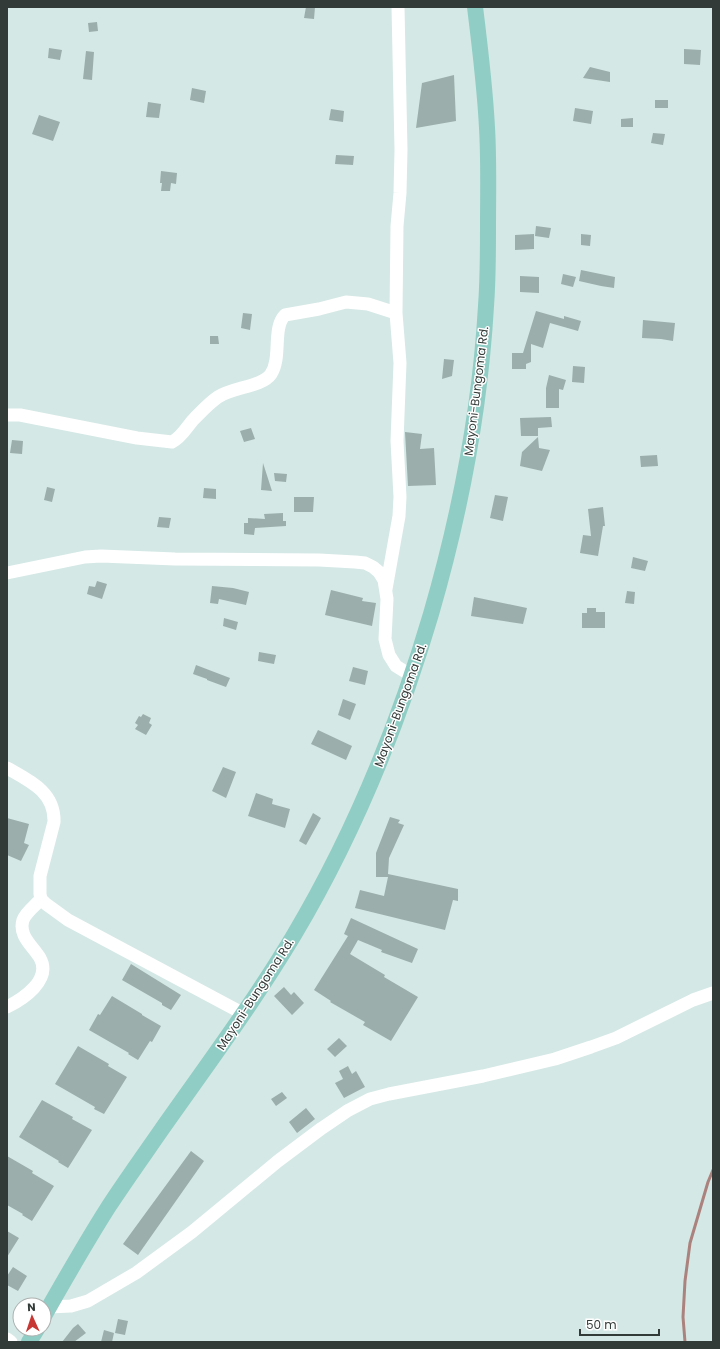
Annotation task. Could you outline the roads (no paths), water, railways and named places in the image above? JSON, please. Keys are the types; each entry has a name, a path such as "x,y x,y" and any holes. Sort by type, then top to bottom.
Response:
{"main road":[{"name":"Mayoni-Bungoma Rd.","path":"52,1302 109,1206 244,1014 295,933 330,872 372,781 401,710 436,595 459,503 471,444 483,349 488,262 487,128 475,7"}],"street":[{"path":"386,589 399,516 400,497 397,441 400,363 396,313 397,226 401,150 398,7"},
{"path":"7,415 20,415 137,438 172,442 207,406 219,396 229,391 264,380 270,374 276,360 280,321 285,315 319,309 346,302 368,304 396,313"},
{"path":"7,573 85,557 101,556 278,559 365,563 379,572 384,580 387,600 385,640 387,648 396,666 412,676"},
{"path":"7,768 41,790 48,798 54,814 54,822 48,851 40,876 39,886 41,899 68,920 244,1014"},
{"path":"7,1007 28,994 40,978 42,968 41,960 27,942 22,925 25,917 41,899"},
{"path":"52,1311 88,1301 136,1273 192,1232 278,1161 322,1128 347,1111 370,1099 483,1076 555,1059 616,1038 693,1000 713,993"},
{"path":"7,1339 11,1342"}],"waterway":[{"path":"685,1342 683,1317 685,1281 690,1243 713,1170"}]}
